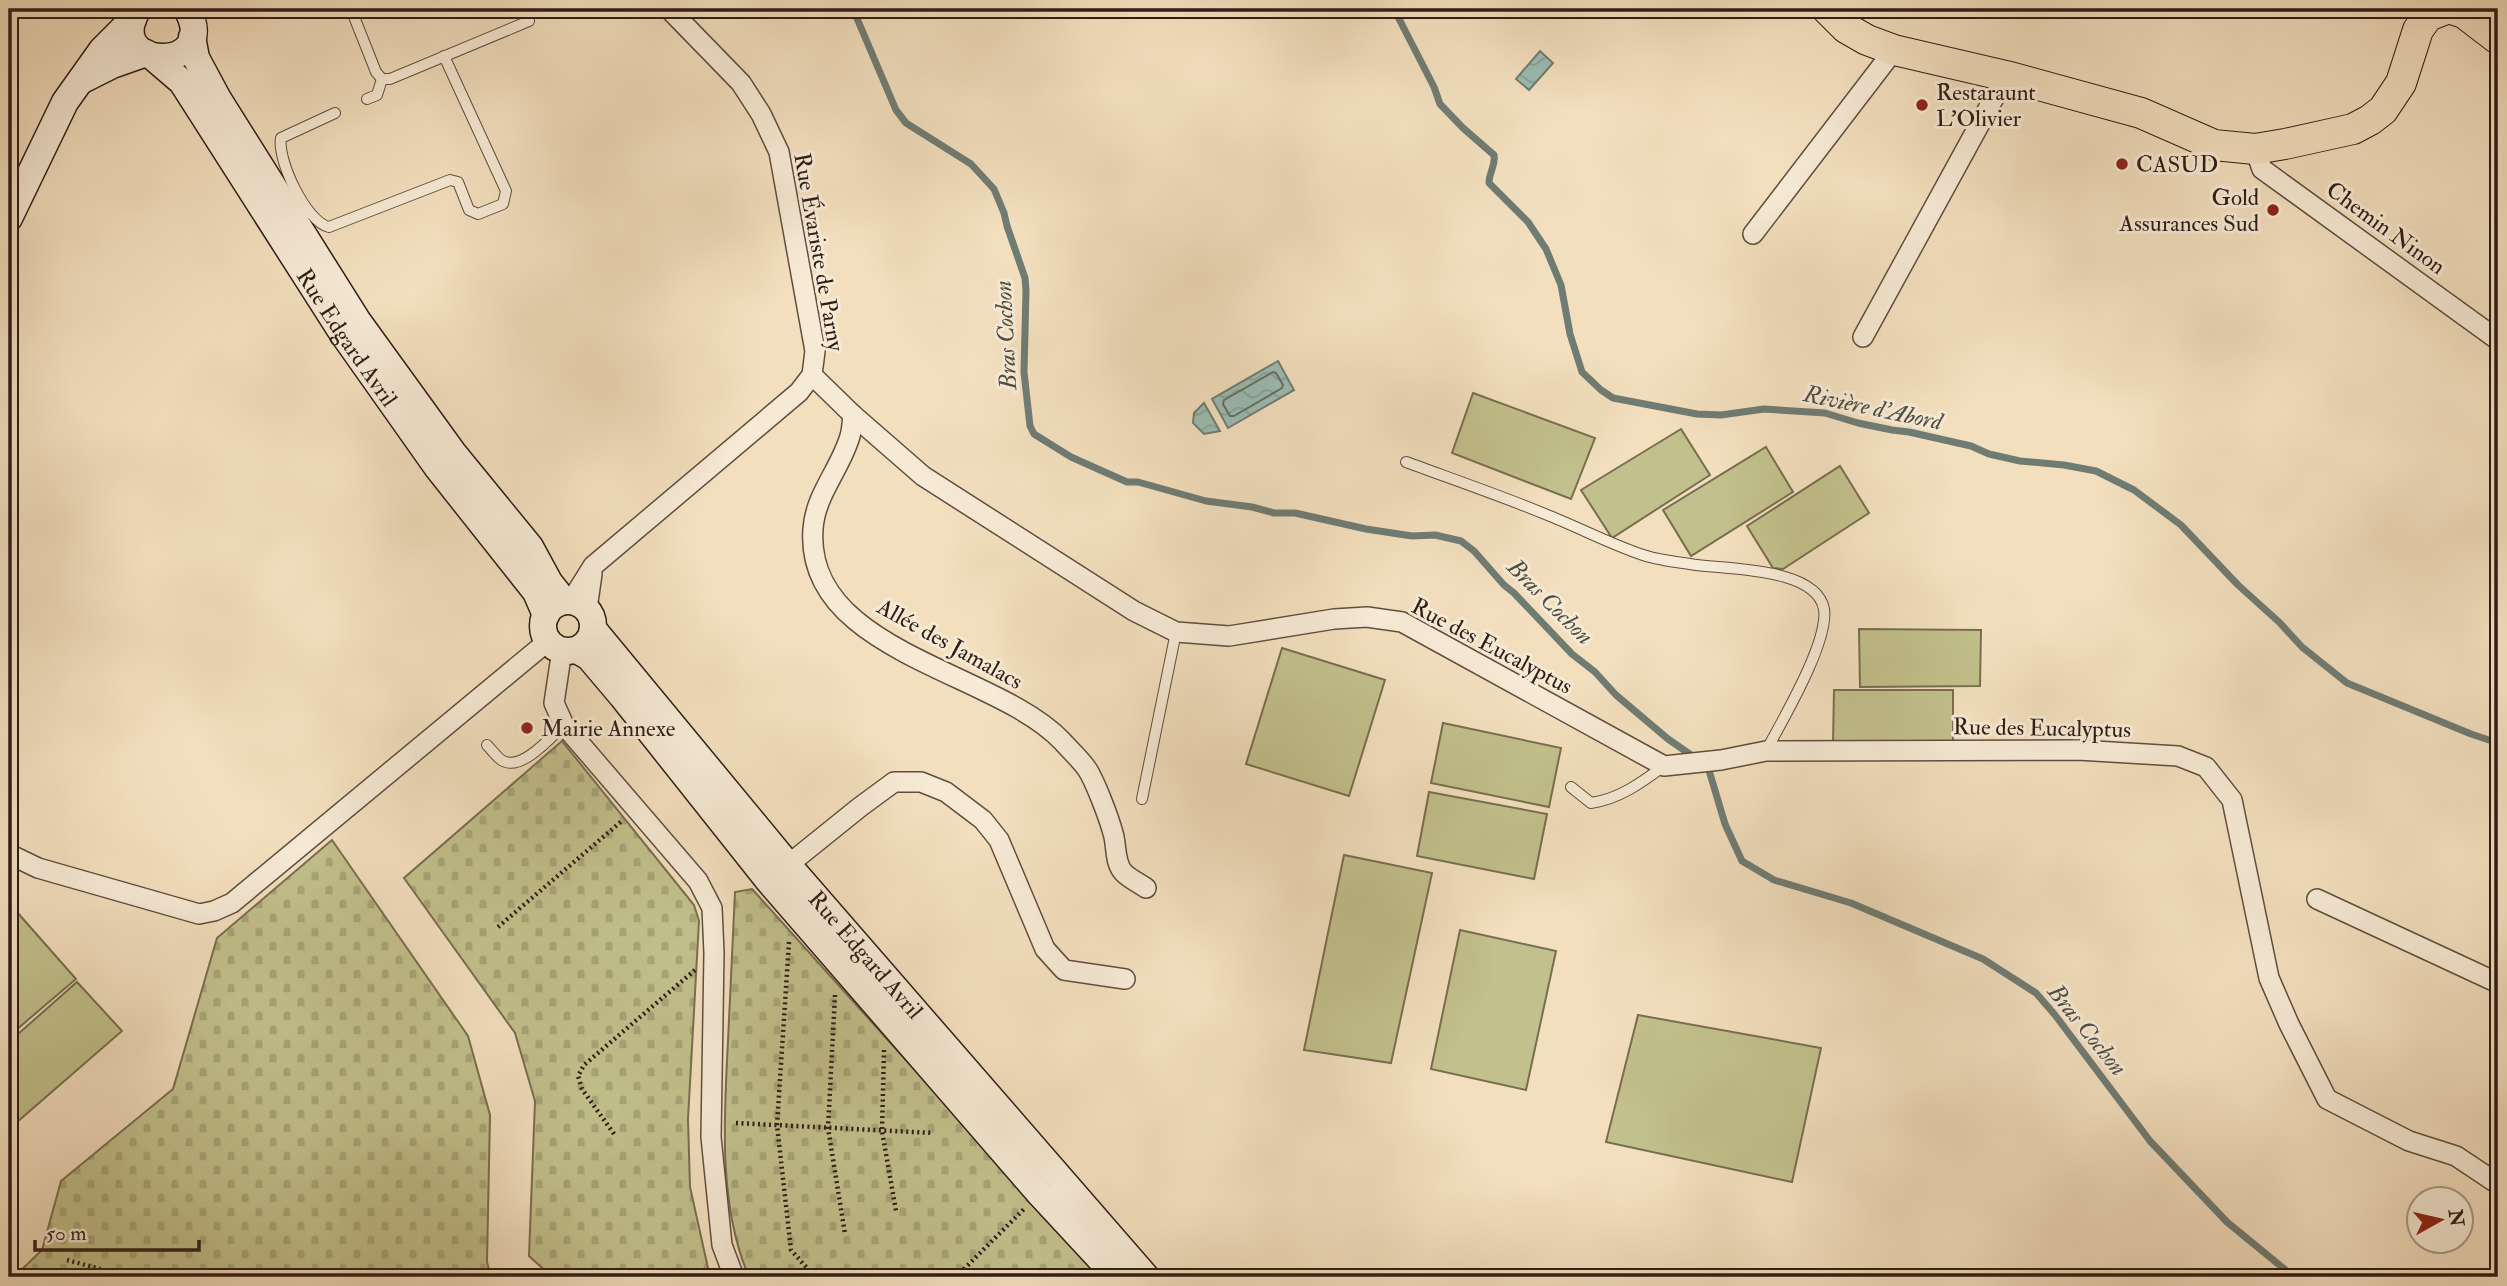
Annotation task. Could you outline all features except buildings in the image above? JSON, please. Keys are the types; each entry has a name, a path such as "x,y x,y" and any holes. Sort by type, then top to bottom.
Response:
{"main road":[{"path":"1827,9 1846,27 1867,40 1894,50 2006,76 2141,113 2214,145 2255,149 2353,129 2370,120 2383,110 2401,83 2418,30 2428,16 2449,9 2464,13 2498,39"}],"street":[{"name":"Rue Edgard Avril","path":"187,9 193,27 196,58 218,99 357,320 454,454 530,547 568,624"},
{"name":"Rue Évariste de Parny","path":"568,624 593,566 799,393 812,375 815,351 779,152 761,114 741,83 669,9"},
{"path":"136,14 134,38 150,56"},
{"path":"9,218 65,102 102,50 136,14"},
{"path":"81,81 112,65 150,56 173,57 188,45 192,37"},
{"path":"1753,234 1894,50"},
{"name":"Rue Edgard Avril","path":"150,56 182,82 343,334 437,467 536,592 568,624 778,873 1040,1194 1117,1277"},
{"path":"1863,337 2006,76"},
{"name":"Chemin Ninon","path":"2255,149 2262,169 2498,340"},
{"name":"Rue des Eucalyptus","path":"812,375 923,476 1134,611 1176,632 1229,636 1334,619 1367,617 1402,622 1664,766 1721,760 1766,751 2078,750 2178,756 2206,767 2232,800 2269,978 2289,1024 2328,1099 2409,1141 2456,1156 2498,1184"},
{"name":"Allée des Jamalacs","path":"853,415 850,437 819,501 813,528 819,572 828,592 877,637 1027,714 1059,738 1088,771 1114,834 1116,857 1122,872 1146,888"},
{"path":"568,624 554,702 564,725 698,881 712,908 714,954 711,1137 722,1245 733,1277"},
{"path":"9,853 38,868 199,914 223,907 232,903 568,624"},
{"path":"778,873 894,782 921,782 946,792 982,820 999,840 1045,949 1064,970 1125,979"},
{"path":"9,846 38,868"},
{"name":"Rue Edgard Avril","path":"778,873 1146,1277"},
{"path":"2317,899 2498,983"}],"lane":[{"path":"351,9 376,72 382,79 390,79 529,21"},
{"path":"335,113 281,138 279,148 300,199 320,225 329,227 450,180 458,182 469,210 478,214 503,204 506,191 444,56"},
{"path":"367,99 377,95 382,79"},
{"path":"1406,462 1545,514 1646,556 1711,568 1785,576 1805,584 1824,609 1820,639 1795,698 1766,751"},
{"path":"1142,799 1176,632"},
{"path":"487,745 502,761 513,764 522,762 564,725"},
{"path":"1571,787 1591,803 1603,801 1634,788 1664,766"}],"path":[{"path":"498,926 637,808"},
{"path":"789,942 777,1125 791,1250 815,1277"},
{"path":"614,1134 582,1089 578,1076 584,1065 714,954"},
{"path":"835,995 828,1128 845,1234"},
{"path":"884,1049 882,1131 896,1211"},
{"path":"736,1123 933,1133"},
{"path":"956,1277 1040,1194"},
{"path":"67,1260 130,1277"}],"green space":[{"path":"1473,393 1595,438 1571,499 1452,453"},
{"path":"1681,429 1710,475 1612,538 1581,490"},
{"path":"1766,447 1793,492 1691,556 1663,510"},
{"path":"1840,466 1869,513 1783,569 1773,568 1747,526"},
{"path":"1859,629 1981,630 1980,686 1860,687"},
{"path":"1282,648 1385,680 1349,796 1246,764"},
{"path":"1834,690 1953,690 1953,744 1833,744"},
{"path":"1443,723 1561,748 1549,807 1431,783"},
{"path":"562,741 694,905 699,921 688,1119 690,1187 710,1277 552,1277 529,1256 535,1101 515,1033 404,878"},
{"path":"1429,792 1547,814 1534,879 1417,856"},
{"path":"332,840 468,1036 490,1115 487,1262 491,1277 14,1277 42,1250 61,1181 173,1089 217,938"},
{"path":"1344,855 1432,873 1391,1063 1304,1050"},
{"path":"752,889 1101,1277 749,1277 732,1221 725,1161 725,1131 735,892"},
{"path":"9,903 76,979 9,1036"},
{"path":"1460,930 1556,951 1526,1090 1431,1069"},
{"path":"77,982 122,1031 9,1129 9,1042"},
{"path":"1638,1015 1821,1048 1792,1182 1606,1142"}],"water":[{"path":"1540,51 1553,63 1529,90 1516,79"},
{"path":"1278,361 1294,390 1228,428 1212,399"},
{"path":"1204,403 1220,431 1204,434 1193,423 1194,413"}],"waterway":[{"name":"Bras Cochon","path":"853,9 896,110 906,123 971,164 994,189 1025,278 1024,372 1030,426 1034,434 1071,457 1127,482 1138,482 1206,501 1274,513 1295,513 1366,529 1412,536 1435,535 1461,541 1616,695 1694,757"},
{"name":"Rivière d'Abord","path":"1394,9 1440,104 1494,155 1489,183 1528,222 1546,249 1561,285 1570,334 1582,372 1613,398 1697,414 1721,415 1764,409 1825,413 1858,423 1971,446 1989,454 2020,461 2096,471 2134,490 2181,525 2302,647 2347,683 2498,743"},
{"name":"Bras Cochon","path":"1704,764 1708,767 1725,824 1742,861 1774,880 1851,903 1983,959 2036,993 2150,1141 2227,1222 2294,1277"}],"place":[{"name":"Restaraunt L'Olivier","path":"1922,105"},
{"name":"CASUD","path":"2122,164"},
{"name":"Gold Assurances Sud","path":"2273,210"},
{"name":"Mairie Annexe","path":"527,728"}]}
